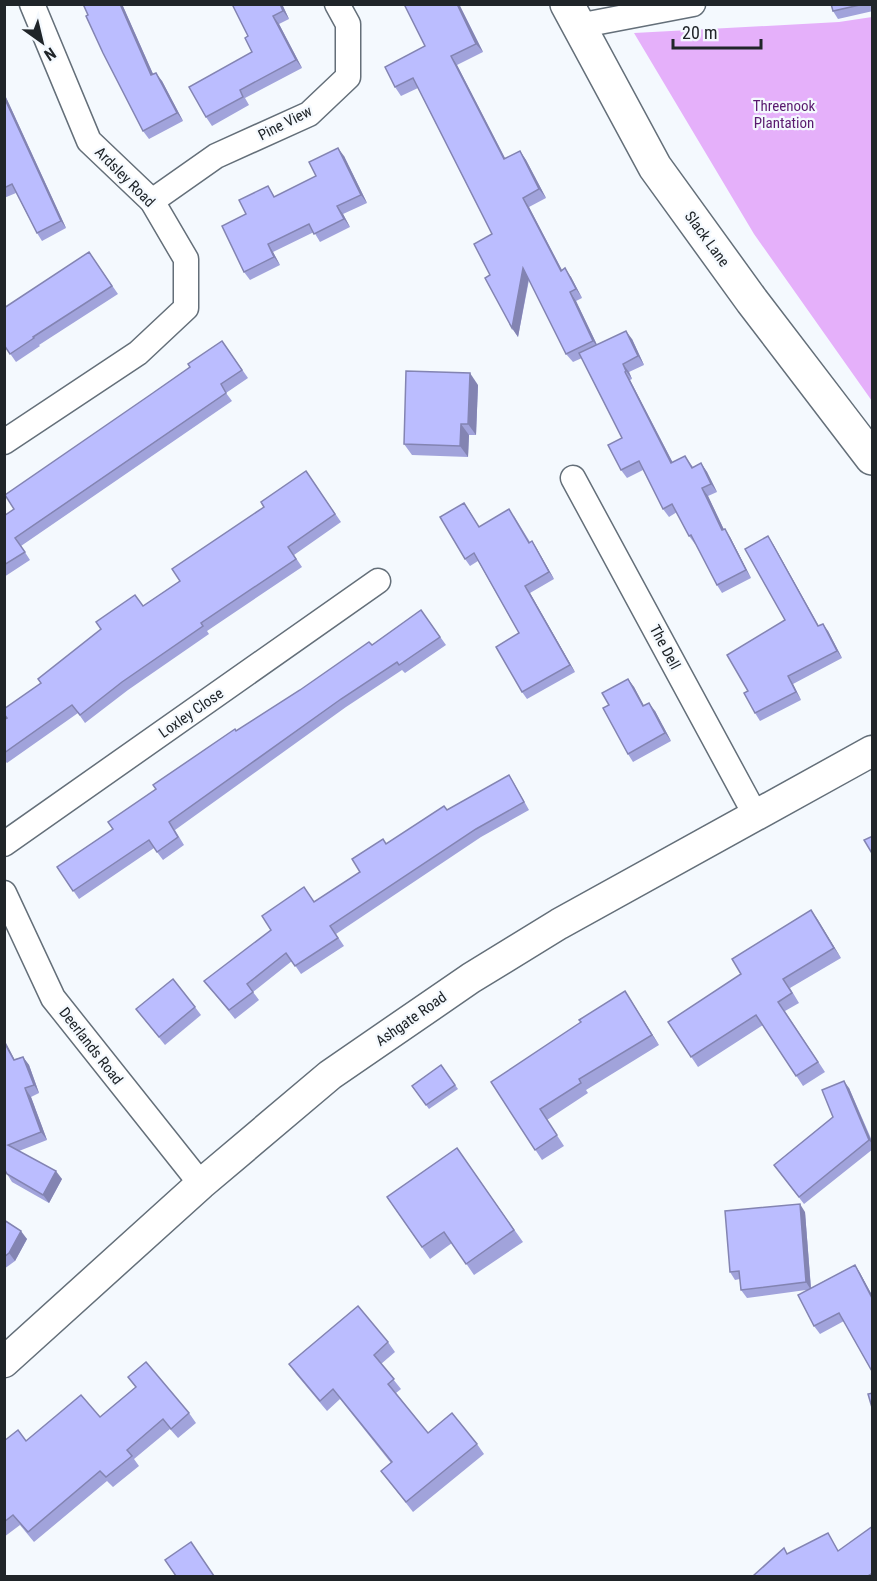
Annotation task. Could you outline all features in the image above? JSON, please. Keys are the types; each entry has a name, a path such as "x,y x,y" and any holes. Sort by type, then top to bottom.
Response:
{"main road":[{"name":"Slack Lane","path":"573,15 655,167 752,301 873,458"}],"street":[{"name":"Ardsley Road","path":"4,442 138,353 186,308 186,259 152,201 89,141 32,4"},
{"name":"Pine View","path":"152,201 216,156 309,114 348,77 348,24 337,4"},
{"path":"573,15 693,4"},
{"name":"The Dell","path":"573,478 756,816"},
{"name":"Loxley Close","path":"4,844 378,581"},
{"name":"Ashgate Road","path":"4,1362 201,1184 330,1075 471,978 559,924 872,752"},
{"name":"Deerlands Road","path":"4,893 53,998 201,1184"}],"green space":[{"name":"Threenook Plantation","path":"872,17 872,401 754,234 634,33 839,22"}],"building":[{"path":"83,4 120,4 151,75 156,73 177,113 143,131 103,53"},
{"path":"232,4 280,4 283,11 273,16 296,60 240,90 243,97 206,117 189,87 252,52 245,38 248,36"},
{"path":"404,4 457,4 476,44 451,56 504,159 520,151 539,189 523,198 561,271 565,268 576,289 570,292 593,341 566,354 523,268 512,328 485,278 490,275 474,244 492,234 413,78 395,87 385,67 425,46"},
{"path":"831,4 864,4 833,11"},
{"path":"4,97 61,221 37,233 12,184 4,188"},
{"path":"338,148 361,195 337,206 344,219 314,234 309,224 268,244 274,257 244,272 222,226 246,214 239,200 268,186 274,197 316,176 309,162"},
{"path":"89,252 112,286 10,354 4,345 4,308"},
{"path":"626,331 638,356 623,364 625,372 671,463 685,456 692,468 701,463 711,484 702,488 722,530 725,529 746,570 717,585 672,504 663,509 639,461 621,470 608,445 622,438 579,353"},
{"path":"222,341 242,370 221,384 226,393 15,538 25,552 4,565 4,516 14,509 5,495 190,367 188,364"},
{"path":"406,371 470,373 468,424 461,424 460,446 404,444"},
{"path":"306,471 335,514 288,547 296,559 201,623 203,626 122,682 80,715 72,705 4,753 4,720 7,718 4,709 41,683 38,679 101,629 96,622 135,595 143,606 180,581 172,569 264,507 261,502"},
{"path":"464,503 479,527 509,509 529,543 532,541 549,572 525,586 570,665 522,692 496,647 519,633 474,553 465,559 440,517"},
{"path":"768,536 818,626 823,624 837,651 788,676 796,692 755,713 744,693 748,691 727,655 785,620 745,549"},
{"path":"421,610 440,637 399,665 397,662 341,699 169,822 178,837 157,852 149,840 73,891 57,867 113,829 108,822 156,789 153,785 235,729 236,731 300,690 369,642 372,645"},
{"path":"628,679 643,706 649,703 665,733 628,754 603,708 609,705 602,693"},
{"path":"509,775 524,802 476,829 330,926 338,938 295,966 286,953 247,984 253,992 229,1010 204,981 271,930 262,916 304,887 314,902 360,872 352,859 383,839 386,844 444,806 447,810"},
{"path":"873,836 873,855 864,840"},
{"path":"811,910 834,948 783,979 792,993 778,1002 818,1062 796,1076 756,1015 691,1057 668,1022 741,974 732,959"},
{"path":"173,979 195,1007 159,1037 136,1009"},
{"path":"625,991 652,1035 579,1079 581,1083 540,1109 557,1135 535,1150 491,1082 581,1022 579,1020"},
{"path":"4,1042 14,1060 23,1057 34,1085 25,1088 41,1132 8,1145 56,1171 43,1195 7,1174 4,1168"},
{"path":"441,1065 455,1085 426,1105 412,1086"},
{"path":"844,1081 869,1140 799,1197 774,1165 833,1117 822,1090"},
{"path":"457,1148 514,1230 466,1264 444,1232 422,1247 387,1197"},
{"path":"800,1204 806,1282 741,1290 739,1271 730,1272 725,1211"},
{"path":"4,1220 21,1231 9,1253 4,1257"},
{"path":"855,1265 873,1300 873,1373 839,1313 814,1326 798,1295"},
{"path":"358,1306 388,1342 374,1355 394,1379 388,1384 428,1433 452,1413 477,1444 406,1502 381,1471 392,1462 333,1389 320,1401 289,1364"},
{"path":"146,1362 189,1413 171,1429 163,1419 127,1450 132,1456 106,1477 100,1471 28,1532 13,1515 4,1522 4,1441 18,1430 26,1441 81,1395 100,1417 136,1387 128,1377"},
{"path":"873,1393 873,1411 868,1394"},
{"path":"873,1526 873,1573 868,1576 753,1576 784,1548 787,1554 828,1533 838,1551"},
{"path":"191,1542 214,1576 176,1576 165,1560"}]}
